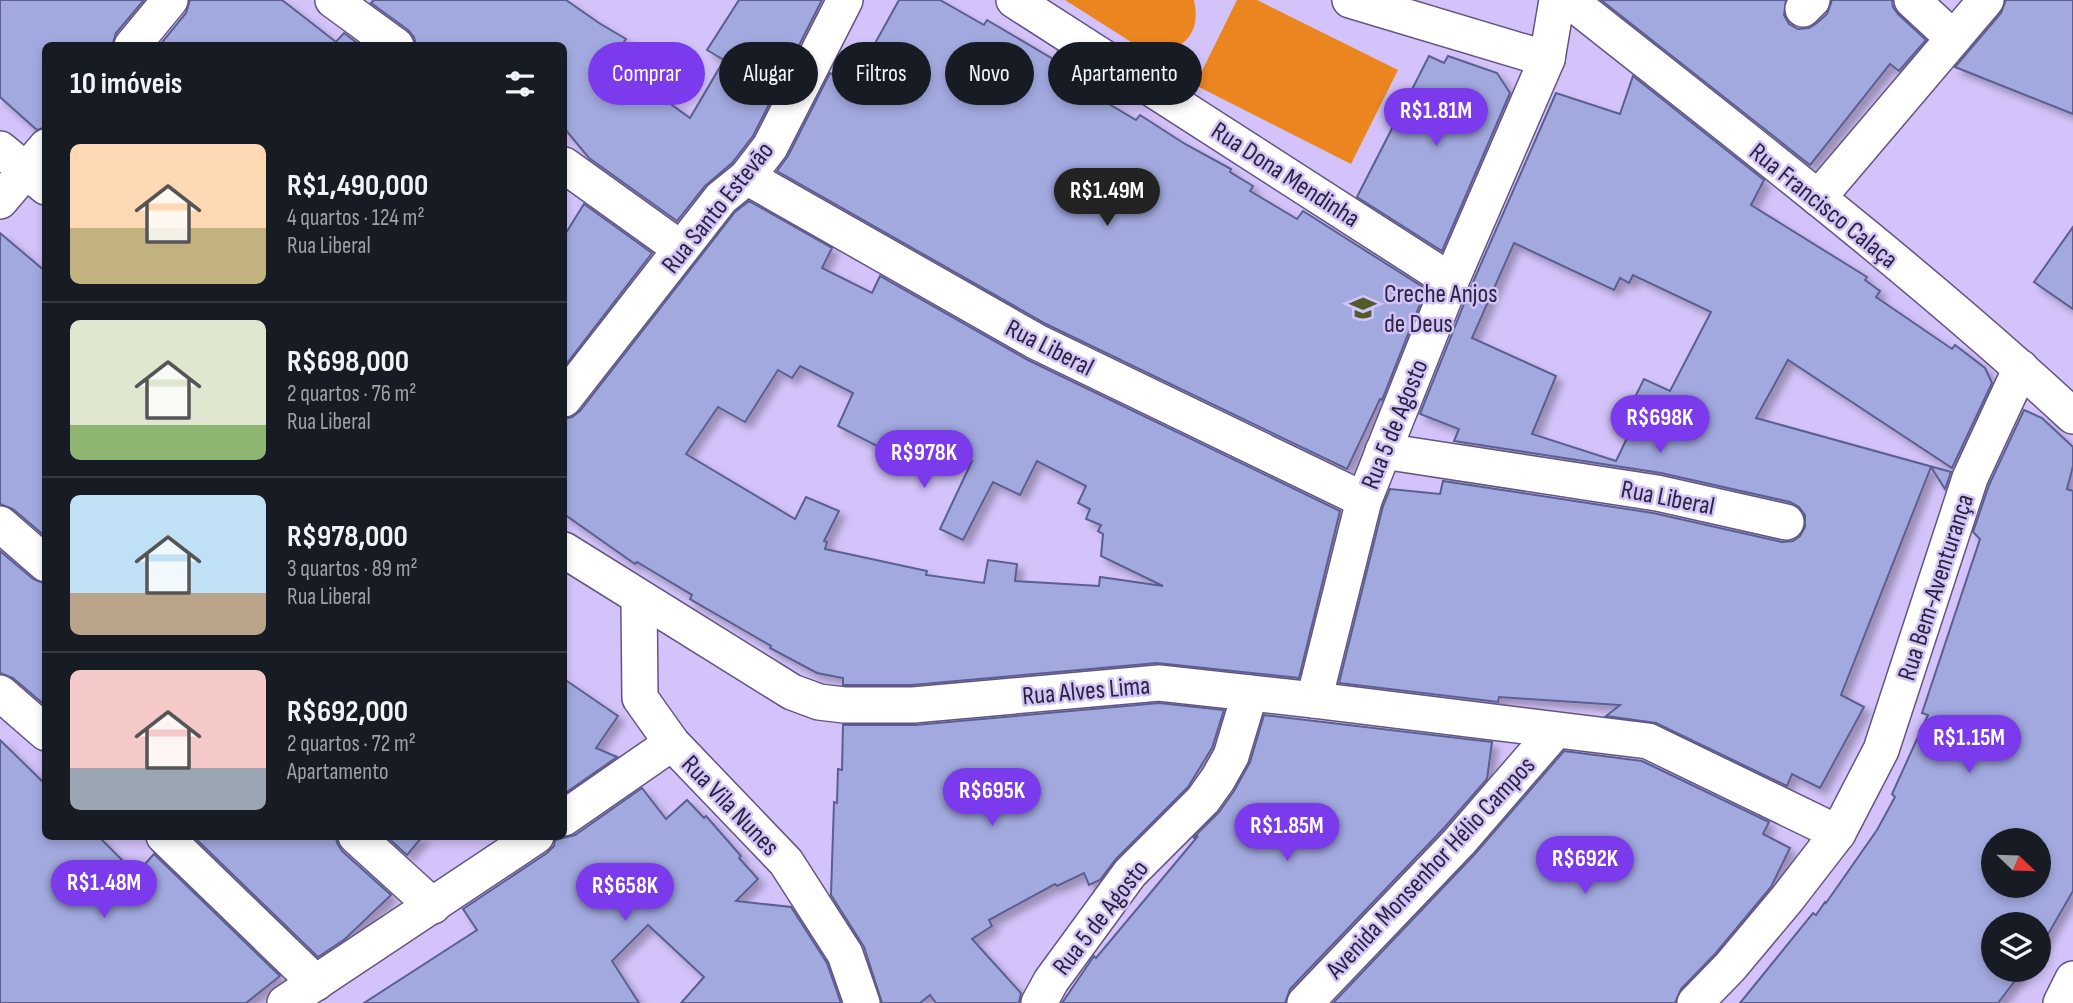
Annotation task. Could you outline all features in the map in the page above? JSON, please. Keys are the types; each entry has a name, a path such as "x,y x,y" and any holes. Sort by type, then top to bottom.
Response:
{"street":[{"path":"135,42 170,0"},
{"path":"333,0 391,42"},
{"name":"Rua Santo Estevão","path":"567,395 721,198 747,177 770,147 845,0"},
{"name":"Rua Dona Mendinha","path":"1014,0 1451,281"},
{"path":"1350,0 1547,59"},
{"name":"Rua 5 de Agosto","path":"1314,699 1364,500 1451,281 1547,59 1557,0"},
{"name":"Rua Francisco Calaça","path":"1569,0 1818,198 2021,368 2073,416"},
{"path":"1912,0 1953,38"},
{"path":"1818,198 1986,0"},
{"path":"0,201 29,164"},
{"path":"567,167 681,249"},
{"name":"Rua Liberal","path":"747,177 1037,342 1364,500"},
{"name":"Rua Bem-Aventurança","path":"1695,1003 1754,938 1838,833 1881,750 1970,478 2021,368"},
{"name":"Rua Liberal","path":"1383,451 1657,493 1786,522"},
{"path":"0,524 42,561"},
{"name":"Rua Alves Lima","path":"567,552 792,692 819,702 844,705 913,705 1159,683 1314,699 1648,741 1838,833"},
{"name":"Rua Vila Nunes","path":"639,599 640,698 672,743 786,862 845,954 862,1003"},
{"path":"0,693 42,730"},
{"name":"Rua 5 de Agosto","path":"1039,1003 1051,981 1130,873 1203,800 1218,779 1231,756 1250,693"},
{"name":"Avenida Monsenhor Hélio Campos","path":"1305,1003 1459,842 1555,731"},
{"path":"567,816 672,743"},
{"path":"176,840 200,848 316,983"},
{"path":"360,840 433,906"},
{"path":"285,1003 530,840"},
{"path":"2061,1003 2073,979"}],"shaded area":[{"path":"1065,0 1194,0 1195,22 1184,42 1131,42"},
{"path":"1237,0 1257,0 1398,70 1351,164 1202,89 1202,71"}],"building":[{"path":"0,0 144,0 116,33 113,42 42,42 42,128 37,130 0,97"},
{"path":"190,0 282,0 336,42 162,42 186,13"},
{"path":"374,0 566,0 626,39 624,42 588,42 588,105 672,105 690,118 698,105 705,105 705,92 719,69 719,105 769,105 753,136 732,163 705,186 677,221 589,158 567,132 567,42 415,42 408,30 371,3"},
{"path":"739,0 822,0 801,42 719,42 719,57 707,50"},
{"path":"899,0 940,0 984,25 987,20 1024,42 945,42 945,105 1034,105 1034,48 1048,56 1048,105 1111,105 1136,120 1140,115 1231,169 1230,172 1253,186 1250,191 1297,219 1303,211 1426,289 1382,400 1380,399 1347,469 1046,324 777,171 788,156 814,105 818,105 818,97 830,73 832,105 931,105 931,42 876,42"},
{"path":"1601,0 1786,0 1784,15 1789,24 1798,29 1809,28 1817,23 1827,14 1832,0 1892,0 1898,14 1926,40 1899,71 1890,64 1810,165"},
{"path":"2006,0 2073,0 2073,114 1955,67 2001,13"},
{"path":"344,33 356,42 336,42"},
{"path":"1429,56 1444,63 1448,56 1497,73 1510,93 1442,251 1357,197"},
{"path":"1633,76 1764,180 1751,205 1867,277 1865,280 1880,291 1876,297 1952,349 1955,345 1985,368 1992,383 1952,468 1788,360 1756,418 1951,472 1945,489 1931,467 1841,695 1864,707 1820,788 1792,774 1787,786 1656,723 1606,716 1620,705 1499,697 1498,702 1339,683 1383,506 1390,489 1440,494 1443,481 1653,513 1782,542 1793,541 1805,527 1805,515 1799,507 1790,502 1661,473 1454,441 1459,429 1420,414 1470,289 1556,93 1620,114","holes":["1514,243 1614,290 1620,278 1629,283 1633,275 1711,312 1670,391 1644,379 1629,409 1639,413 1616,461 1532,434 1556,376 1472,338"]},
{"path":"749,201 832,248 822,268 872,293 880,276 1028,360 1340,511 1299,678 1157,663 912,685 843,685 843,678 817,673 770,648 771,646 690,599 692,595 637,562 635,564 567,516 567,418 580,411 735,212","holes":["800,366 853,393 838,426 881,448 883,445 911,457 920,438 972,461 940,529 963,540 993,482 1020,495 1037,461 1086,486 1078,503 1090,509 1086,519 1101,525 1098,531 1103,534 1101,556 1163,586 1100,577 1099,586 1015,581 1017,564 988,560 984,583 926,575 927,571 825,549 827,542 824,541 839,511 806,497 795,519 686,454 718,407 745,422 778,370 792,378"]},
{"path":"584,204 652,253 567,363 567,231"},
{"path":"2073,227 2073,309 2034,282"},
{"path":"0,233 42,269 42,534 13,509 0,504"},
{"path":"2024,410 2042,418 2073,447 2073,466 2067,489 2073,491 2073,891 2051,929 2051,912 1981,912 1981,982 2014,982 1998,1003 1740,1003 1813,913 1816,915 1826,903 1877,830 1895,797 1892,794 1928,715 1922,713 1980,539 1973,532 1989,485"},
{"path":"0,551 33,579 42,582 42,703 13,678 0,673"},
{"path":"567,681 618,716 596,748 617,757 567,792"},
{"path":"1159,703 1224,710 1212,748 1188,787 1116,859 1100,880 1089,885 1084,873 1057,886 1055,884 989,920 992,926 972,939 1021,993 1019,1003 936,1003 930,995 920,1003 882,1003 864,947 831,895 834,802 837,803 838,769 842,770 843,725 915,725"},
{"path":"1264,715 1492,742 1487,779 1444,828 1290,989 1285,1003 1062,1003 1094,956 1096,958 1234,791 1250,762"},
{"path":"0,740 42,781 42,840 102,840 136,874 154,854 280,976 246,1003 0,1003"},
{"path":"1564,751 1642,761 1769,822 1763,834 1790,848 1771,887 1715,954 1681,989 1675,1003 1333,1003 1474,855"},
{"path":"642,788 666,819 687,800 704,818 706,816 758,879 736,901 791,907 827,963 841,1003 681,1003 704,977 648,925 612,961 639,1003 364,1003 477,930 463,909 547,853 554,846 555,840 567,840 567,837 575,835"},
{"path":"197,840 337,840 342,851 391,895 345,939 318,957"},
{"path":"390,840 420,840 407,855"}],"place":[{"name":"Creche Anjos de Deus","path":"1363,308"}]}
